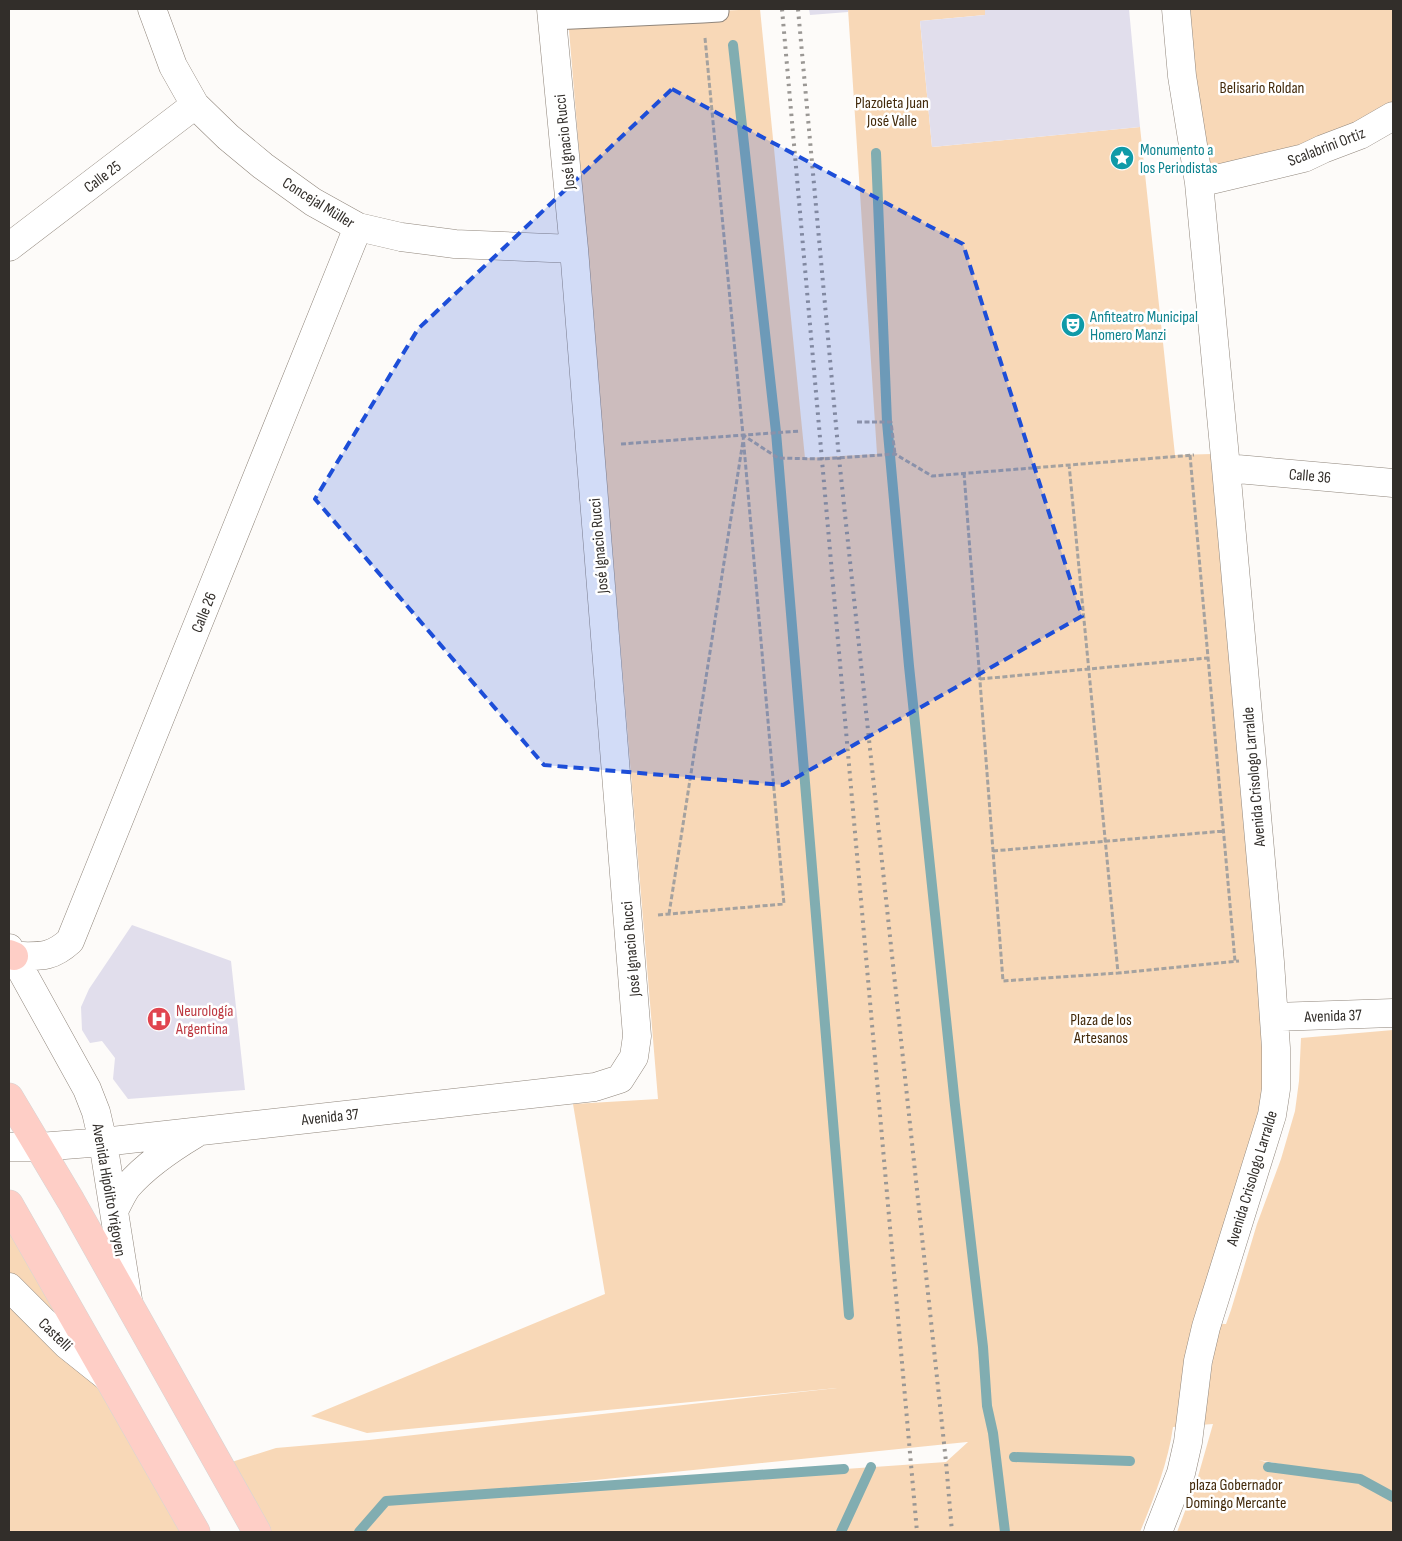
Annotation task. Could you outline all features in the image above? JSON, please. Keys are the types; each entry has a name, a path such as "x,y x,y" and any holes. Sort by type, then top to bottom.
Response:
{"main road":[{"name":"Avenida Hipólito Yrigoyen","path":"9,1097 71,1201 257,1532"},
{"path":"9,1204 196,1532"}],"street":[{"name":"Concejal Müller","path":"152,9 173,66 195,105 228,137 263,166 313,202 358,227 401,237 455,244 574,249"},
{"name":"Avenida Crisologo Larralde","path":"1158,1532 1181,1473 1194,1403 1198,1361 1206,1327 1272,1114 1276,1089 1274,1017 1226,468 1198,183 1182,76 1176,9"},
{"name":"José Ignacio Rucci","path":"551,14 574,249 637,1036 634,1057 620,1079"},
{"name":"Calle 25","path":"9,247 195,105"},
{"name":"Scalabrini Ortiz","path":"1198,183 1304,158 1360,135 1393,116"},
{"name":"Calle 26","path":"10,953 44,956 58,952 70,941 358,227"},
{"name":"Calle 36","path":"1226,468 1393,483"},
{"name":"Avenida Hipólito Yrigoyen","path":"10,953 87,1089 96,1112 103,1142 128,1303"},
{"name":"Avenida 37","path":"1274,1017 1393,1012"},
{"name":"Avenida 37","path":"9,1147 39,1148 103,1142 594,1086 620,1079"},
{"path":"114,1211 126,1188 146,1168 171,1148 201,1131"},
{"name":"Castelli","path":"9,1287 67,1345 106,1377"}],"lane":[{"path":"551,14 711,11"}],"path":[{"path":"655,916 784,904 743,435 711,11"},
{"path":"857,422 891,422 894,454"},
{"path":"590,446 800,431"},
{"path":"743,435 778,458 822,459 894,454 932,476 1198,455"},
{"path":"669,914 743,435"},
{"path":"1190,455 1236,961"},
{"path":"1069,464 1118,973"},
{"path":"964,474 1002,981 1118,973 1244,960"},
{"path":"980,679 1217,657"},
{"path":"993,851 1232,830"}],"highlighted area":[{"path":"672,89 963,244 1082,616 783,785 544,765 315,499 418,329"}],"green space":[{"path":"760,9 805,458 877,454 848,9 985,9 985,15 920,21 932,147 1140,127 1175,455 1212,454 1270,1090 1196,1323 1226,1324 1295,1111 1299,1081 1301,1038 1393,1030 1393,1532 1177,1532 1197,1480 1213,1424 1173,1427 1164,1467 1140,1532 257,1532 219,1466 276,1448 369,1440 837,1388 367,1433 311,1416 605,1294 573,1104 658,1099 568,18","holes":["967,1442 946,1462 410,1499","1259,1460 1349,1477 1294,1471"]},
{"name":"Belisario Roldan","path":"1176,9 1393,9 1393,116 1199,183"},
{"path":"9,1203 198,1532 9,1532"}],"building":[{"path":"809,9 848,9 848,12 810,15"},
{"path":"985,9 1129,9 1140,127 932,147 920,21 985,15"},
{"name":"Neurología Argentina","path":"132,925 231,961 245,1090 128,1099 113,1079 115,1058 102,1041 90,1043 82,1030 81,1007 89,989"}],"waterway":[{"path":"733,45 776,432 849,1315"},
{"path":"876,153 887,422 909,666 955,1105 983,1347 987,1406 993,1433 1005,1532"},
{"path":"1014,1457 1130,1461"},
{"path":"841,1532 871,1467"},
{"path":"1268,1467 1360,1479 1393,1497"},
{"path":"359,1532 386,1501 844,1469"}],"railway":[{"path":"782,9 917,1532"},
{"path":"798,9 839,458 952,1532"}],"place":[{"name":"Monumento a los Periodistas","path":"1122,158"},
{"name":"Anfiteatro Municipal Homero Manzi","path":"1073,325"},
{"name":"Neurología Argentina","path":"159,1019"}],"park label":[{"name":"Plazoleta Juan José Valle","path":"892,111"},
{"name":"Plaza de los Artesanos","path":"1101,1028"},
{"name":"plaza Gobernador Domingo Mercante","path":"1236,1493"}]}
